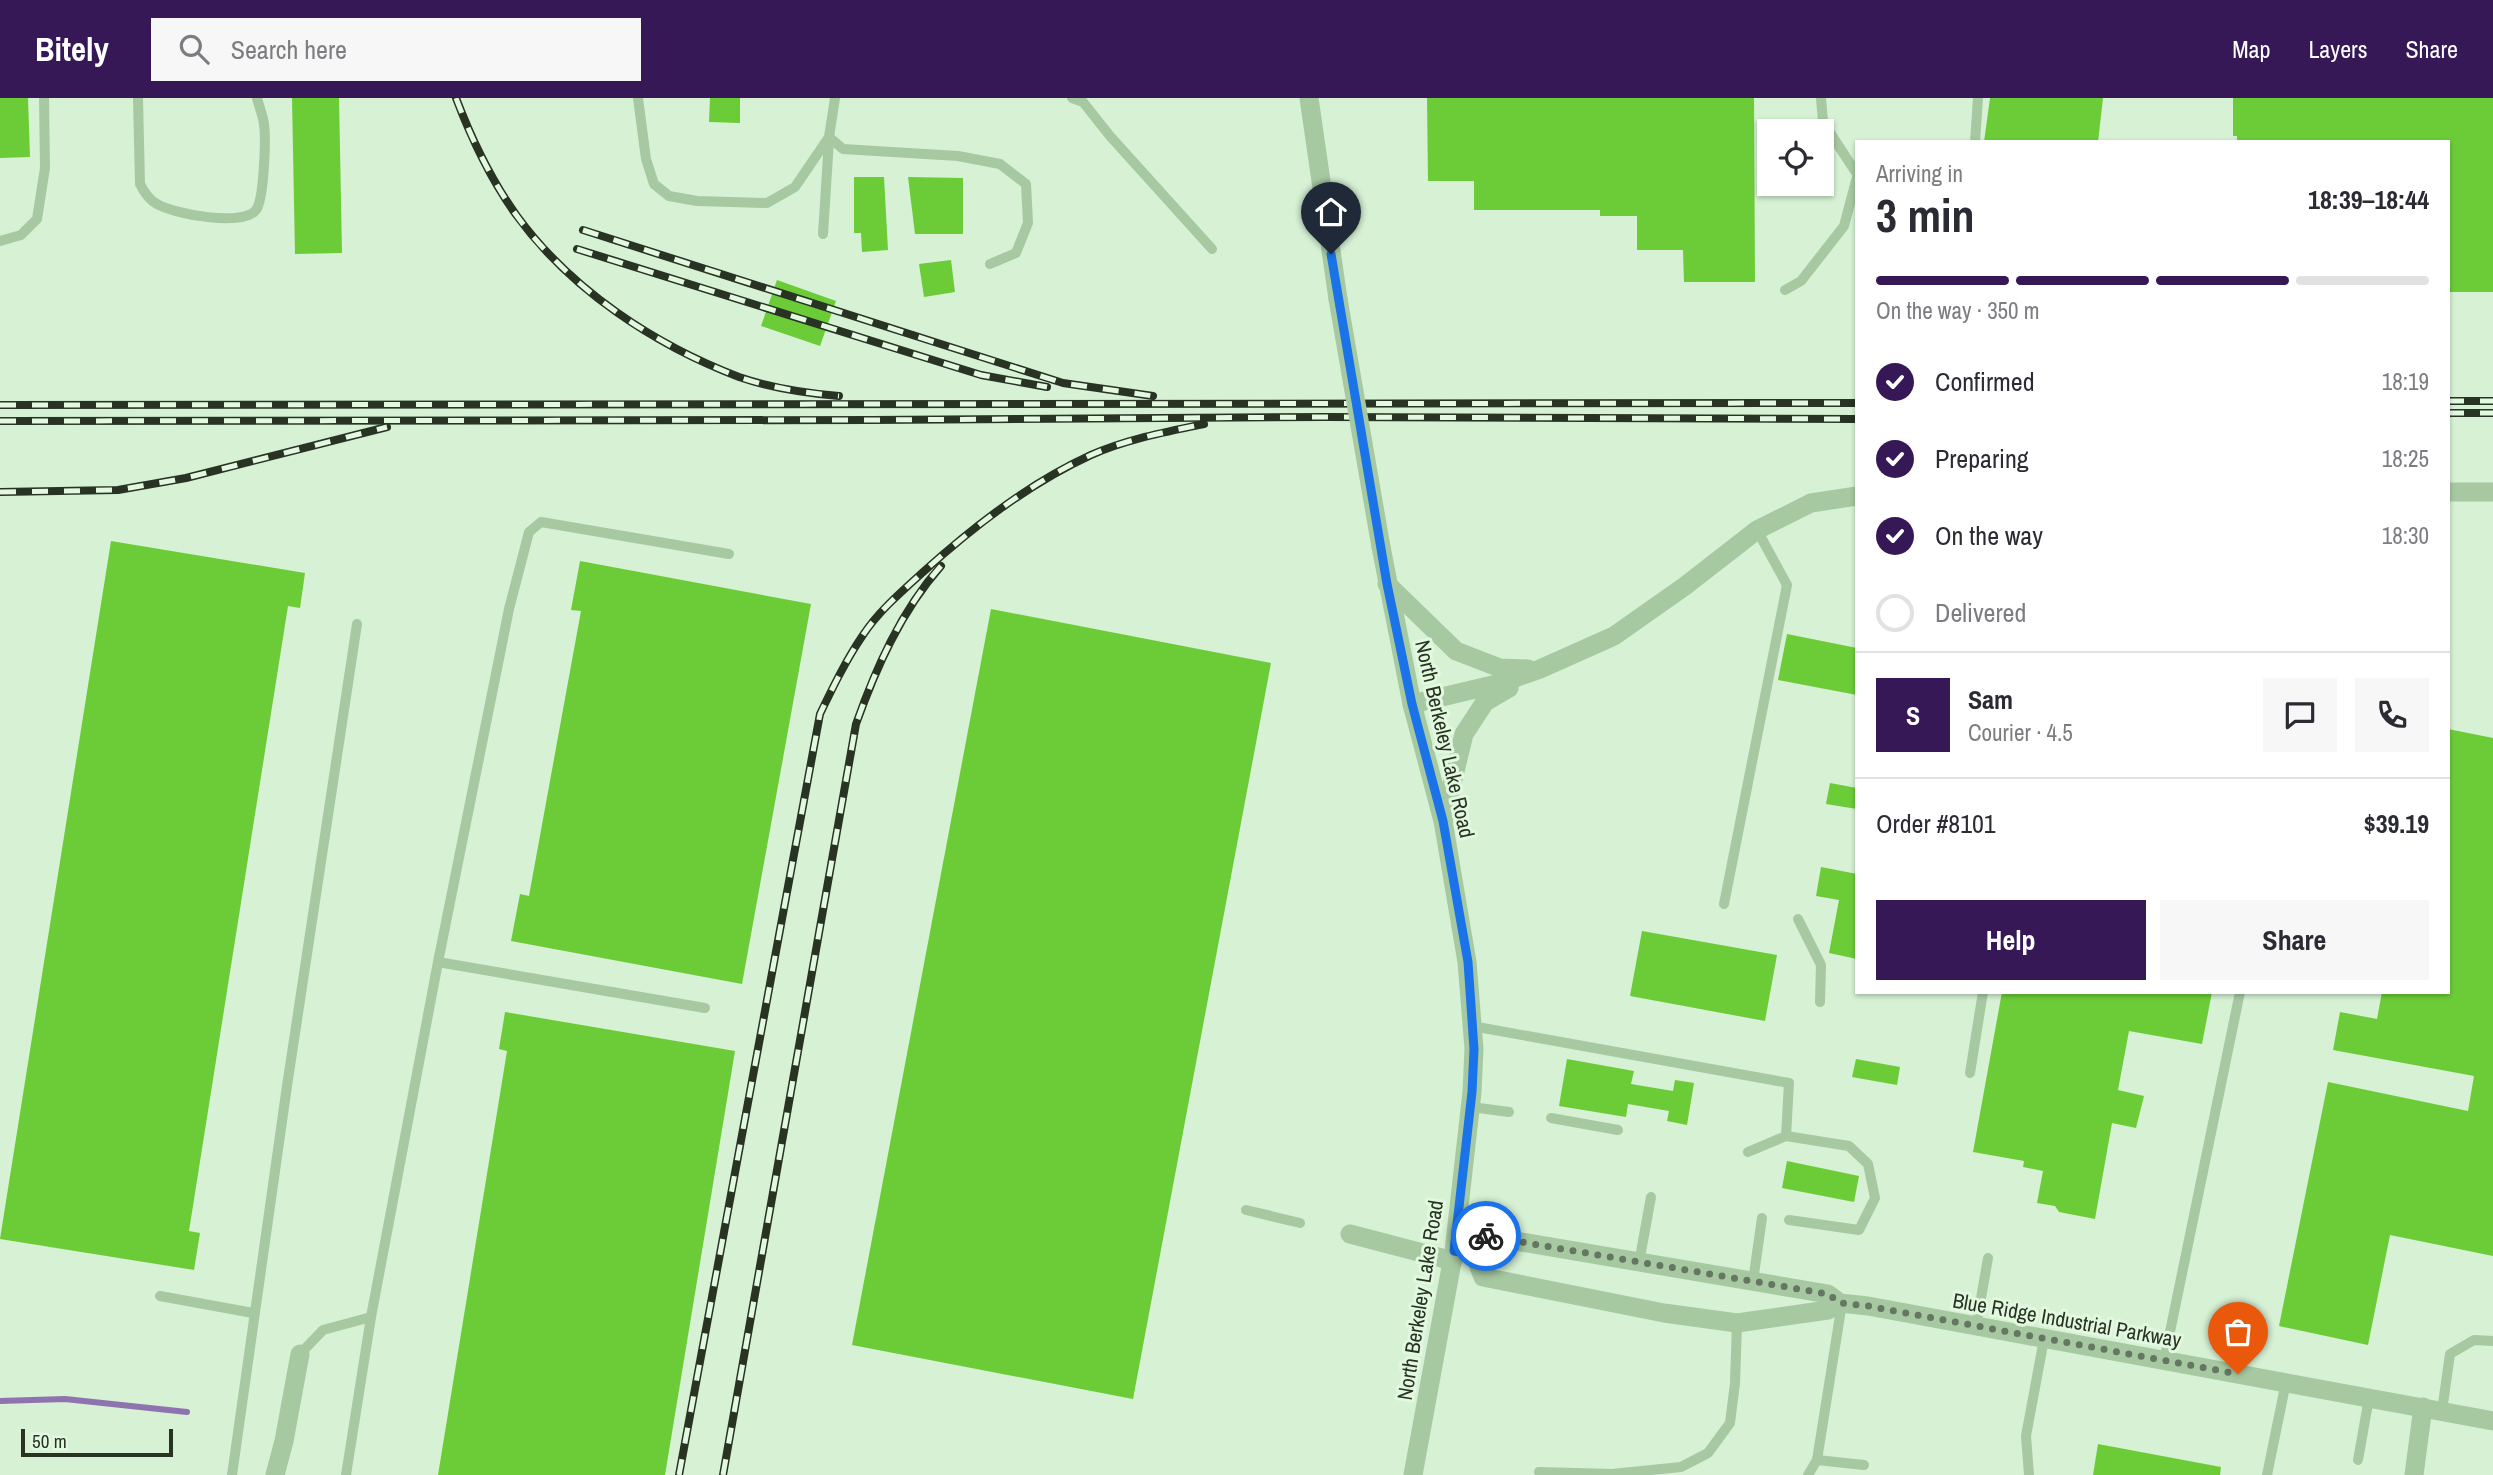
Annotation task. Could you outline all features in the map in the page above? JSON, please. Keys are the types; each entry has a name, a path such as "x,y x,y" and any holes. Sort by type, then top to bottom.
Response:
{"street":[{"name":"North Berkeley Lake Road","path":"1309,98 1338,299 1387,584 1412,704 1443,821 1468,962 1474,1049 1471,1107 1453,1256 1413,1475"},
{"path":"2450,492 2493,492"},
{"path":"1412,704 1501,683 1614,636 1685,586 1757,530 1811,503 1855,496"},
{"path":"1387,584 1457,651 1500,668 1540,669"},
{"path":"1443,821 1464,734 1485,702 1540,669"},
{"path":"1350,1234 1453,1256 1475,1254"},
{"name":"Blue Ridge Industrial Parkway","path":"1841,1303 1828,1310 1737,1323 1664,1313 1483,1277 1475,1254 1486,1236 1828,1294 1841,1303 2493,1421"},
{"path":"275,1475 300,1354"},
{"path":"2414,1475 2433,1409"}],"lane":[{"path":"0,242 21,235 37,219 45,168 44,98"},
{"path":"138,98 140,184 145,193 154,203 167,209 228,220 249,217 258,209 262,197 264,124 257,98"},
{"path":"638,98 646,159 654,184 669,196 697,201 767,203 795,187 830,137"},
{"path":"823,234 835,98"},
{"path":"1072,98 1083,102 1110,136 1212,249"},
{"path":"1821,98 1823,121 1855,173"},
{"path":"1975,140 1978,98"},
{"path":"830,137 844,149 958,156 1000,164 1026,184 1028,223 1016,253 990,264"},
{"path":"1785,290 1801,281 1844,226 1855,184"},
{"path":"346,1475 371,1317 438,962 509,609 529,531 541,522 729,554"},
{"path":"1724,904 1787,585 1757,530"},
{"path":"232,1475 253,1313 357,624"},
{"path":"1798,919 1821,965 1820,1002"},
{"path":"438,962 705,1008"},
{"path":"1970,1073 1983,994"},
{"path":"2164,1361 2240,994"},
{"path":"1472,1026 1789,1083 1786,1136"},
{"path":"1471,1107 1509,1112"},
{"path":"1551,1118 1618,1130"},
{"path":"1748,1152 1786,1136 1849,1146 1868,1164 1875,1198 1858,1230 1789,1220"},
{"path":"1639,1263 1651,1198"},
{"path":"1246,1210 1300,1223"},
{"path":"1753,1281 1762,1218"},
{"path":"1976,1326 1988,1258"},
{"path":"160,1296 253,1313"},
{"path":"1808,1475 1817,1460 1841,1303"},
{"path":"300,1354 323,1330 371,1317"},
{"path":"1539,1472 1612,1474 1681,1467 1709,1453 1730,1423 1735,1383 1737,1323"},
{"path":"2029,1475 2026,1436 2044,1339"},
{"path":"2433,1409 2451,1354 2474,1340 2493,1341"},
{"path":"2267,1475 2286,1382"},
{"path":"2358,1460 2369,1398"},
{"path":"1817,1460 1864,1465"}],"building":[{"path":"0,98 28,98 30,157 0,158"},
{"path":"292,98 339,98 342,253 295,254"},
{"path":"710,98 740,98 740,123 709,122"},
{"path":"1427,98 1754,98 1755,282 1684,282 1683,250 1637,250 1637,216 1600,216 1600,210 1474,210 1474,181 1428,181"},
{"path":"1990,98 2103,98 2098,140 1984,140"},
{"path":"2233,98 2493,98 2493,292 2450,292 2450,140 2237,140 2237,136 2233,136"},
{"path":"854,177 884,177 888,250 862,252 861,233 854,233"},
{"path":"908,177 963,178 963,234 915,234"},
{"path":"951,260 955,292 924,297 919,264"},
{"path":"777,280 836,301 820,346 761,326"},
{"path":"111,541 305,573 300,608 288,606 189,1231 200,1233 194,1270 0,1239"},
{"path":"580,561 811,604 742,984 511,941 520,894 529,896 581,611 571,610"},
{"path":"991,609 1271,663 1133,1399 852,1345"},
{"path":"1787,634 1855,648 1855,695 1778,680"},
{"path":"2450,729 2493,738 2493,1256 2390,1235 2368,1345 2279,1326 2328,1082 2468,1111 2474,1076 2333,1050 2340,1012 2377,1019 2382,994 2450,994"},
{"path":"1830,783 1855,788 1855,809 1826,804"},
{"path":"1821,867 1855,874 1855,959 1829,953 1839,900 1816,896"},
{"path":"1642,931 1777,955 1765,1021 1630,996"},
{"path":"2002,994 2212,994 2202,1044 2129,1031 2118,1090 2144,1096 2136,1128 2112,1123 2095,1219 2059,1212 2055,1206 2037,1203 2043,1171 2023,1167 2024,1161 1973,1152"},
{"path":"505,1012 735,1051 665,1475 438,1475 507,1051 499,1049"},
{"path":"1567,1059 1634,1071 1631,1084 1673,1091 1675,1080 1694,1083 1687,1125 1667,1121 1669,1111 1628,1104 1626,1117 1559,1106"},
{"path":"1856,1059 1900,1067 1897,1085 1852,1077"},
{"path":"1787,1161 1859,1176 1854,1202 1782,1188"},
{"path":"2098,1444 2221,1467 2220,1475 2093,1475"}],"waterway":[{"path":"0,1401 65,1399 187,1412"}],"railway":[{"path":"456,98 483,159 517,216 539,243 589,291 646,332 708,364 763,384 839,396"},
{"path":"583,230 1063,383 1153,396"},
{"path":"577,249 981,375 1047,387"},
{"path":"2450,401 2493,401"},
{"path":"0,405 1855,403"},
{"path":"2450,413 2493,413"},
{"path":"0,421 1325,417 1855,419"},
{"path":"679,1475 820,714 857,644 883,610 981,523 1045,479 1091,455 1133,440 1204,424"},
{"path":"0,492 118,490 186,478 387,427"},
{"path":"723,1475 856,724 891,641 914,602 941,566"}],"way so far":[{"path":"1486,1236 1828,1294 1840,1303 2238,1374"}],"route":[{"path":"1331,254 1387,584 1412,704 1443,821 1468,962 1474,1049 1472,1092 1454,1251 1475,1254 1486,1236"}]}
